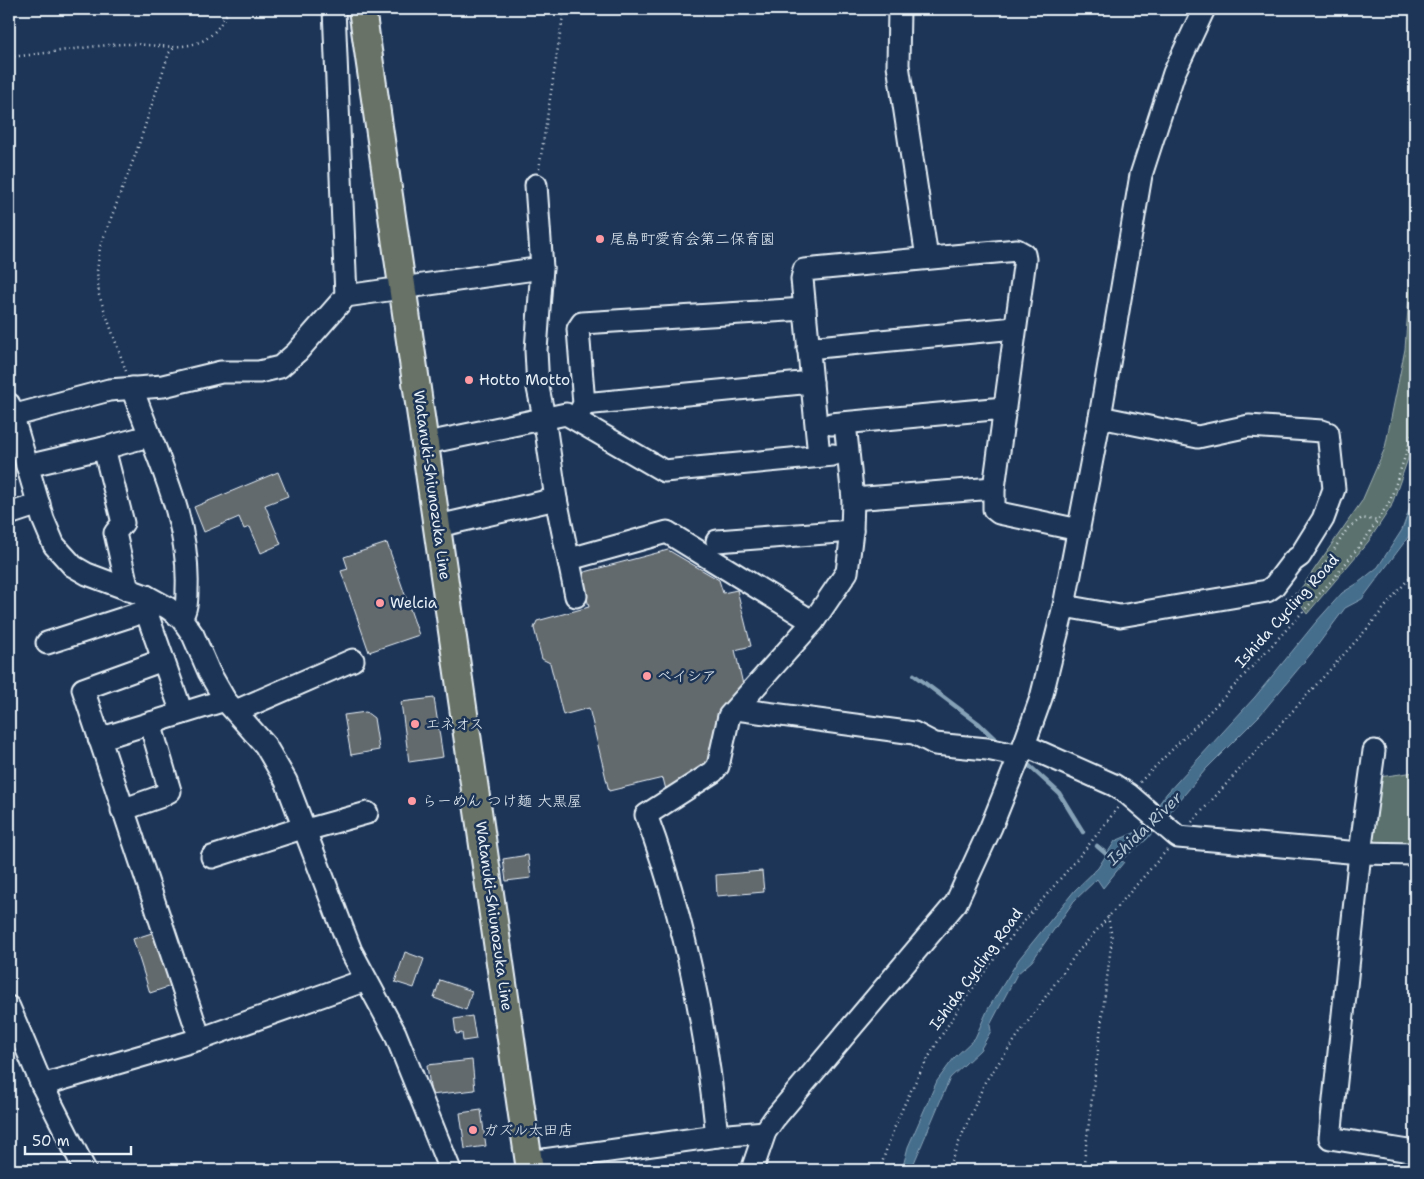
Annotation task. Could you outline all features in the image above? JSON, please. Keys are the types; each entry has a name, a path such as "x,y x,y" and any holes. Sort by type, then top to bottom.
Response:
{"main road":[{"name":"Watanuki-Shiunozuka Line","path":"362,9 529,1166"}],"street":[{"path":"334,9 346,296"},
{"path":"899,9 898,65 927,258"},
{"path":"752,1170 765,1132 956,904 991,827 1022,751 1041,698 1064,606 1100,417 1116,312 1146,157 1174,73 1204,9"},
{"path":"536,186 542,268 536,350 538,388 556,499 570,559 576,596"},
{"path":"819,456 802,273 808,269 1017,250 1021,252 1024,259 993,505 999,513 1079,530"},
{"path":"450,1170 396,1033 366,980 339,924 306,828 286,782 265,745 230,705 209,672 193,635 181,618 87,574 64,559 54,545 39,504 10,410 109,390 163,386 221,372 259,372 280,367 297,352 346,296 542,268"},
{"path":"580,411 578,329 582,323 805,309"},
{"path":"808,348 1015,328"},
{"path":"426,442 580,411 812,382"},
{"path":"132,388 149,436 171,488 183,529 188,555 186,605 181,618"},
{"path":"816,425 1004,408"},
{"path":"580,411 664,471 848,454"},
{"path":"1064,606 1120,616 1267,591 1274,586 1293,561 1300,556 1323,519 1334,489 1328,433 1322,431 1248,426 1198,437 1100,417"},
{"path":"718,1136 710,1067 677,910 662,856 646,815 706,778 718,766 729,716 813,622 847,572 852,531 852,499 845,423"},
{"path":"27,466 149,436"},
{"path":"104,448 123,522 115,533 182,713"},
{"path":"852,499 994,488"},
{"path":"438,526 556,499"},
{"path":"9,514 39,504"},
{"path":"717,542 852,531"},
{"path":"570,559 667,532 813,622"},
{"path":"47,643 140,599"},
{"path":"163,660 83,689 200,1039"},
{"path":"99,739 182,713 230,705 353,660"},
{"path":"736,709 914,733 935,744 1022,751 1114,785 1132,796 1177,836 1193,840 1360,853 1415,854"},
{"path":"122,810 159,797 170,791 150,723"},
{"path":"1374,751 1360,853 1330,1138 1415,1152"},
{"path":"212,857 306,828 367,813"},
{"path":"42,1085 200,1039 366,980"},
{"path":"9,1007 78,1168"},
{"path":"529,1166 718,1136 765,1132"}],"path":[{"path":"9,57 122,44 175,47 204,40 217,29 229,9"},
{"path":"536,186 564,11 597,9"},
{"path":"132,388 104,315 99,295 97,270 100,247 136,153 169,53 175,47"},
{"name":"Ishida Cycling Road","path":"880,1170 906,1100 923,1064 953,1016 998,953 1132,796 1335,577 1378,521 1390,501 1415,427"},
{"path":"1281,598 1299,592 1331,555 1348,528 1362,518 1378,521"},
{"path":"947,1170 985,1082 1076,954 1177,836 1365,631 1415,571"},
{"path":"1083,1170 1112,938 1108,916"}],"green space":[{"path":"1415,213 1415,439 1391,507 1368,542 1307,614 1295,597 1362,501 1385,448 1405,349"},
{"path":"1415,772 1413,808 1415,809 1415,850 1370,848 1379,777"}],"water":[{"name":"Ishida River","path":"1415,494 1415,528 1362,599 1345,608 1314,650 1260,715 1206,769 1147,839 1120,861 1124,862 1103,888 1097,879 1074,901 1032,961 1017,974 990,1025 991,1031 980,1050 950,1078 911,1170 902,1170 908,1147 937,1081 954,1058 975,1038 988,1009 1019,959 1075,890 1098,868 1115,841 1139,831 1167,793 1255,697 1342,593 1378,567 1402,530"}],"building":[{"path":"278,472 288,496 265,505 281,544 261,553 250,527 244,529 239,517 204,532 194,507"},
{"name":"Welcia","path":"387,543 419,635 369,652 341,571 348,569 344,557"},
{"name":"ベイシア","path":"668,550 719,580 723,593 737,590 751,646 735,650 744,689 713,762 667,794 663,778 609,791 589,708 563,715 550,663 542,659 534,628 537,621 589,607 581,573"},
{"path":"434,698 443,757 409,762 401,702"},
{"path":"366,712 374,718 379,750 351,755 344,715"},
{"path":"528,855 531,878 506,881 503,859"},
{"path":"762,871 764,892 717,896 716,875"},
{"path":"155,932 171,986 150,993 133,939"},
{"path":"405,952 424,959 414,988 395,982"},
{"path":"440,980 472,991 466,1010 434,998"},
{"path":"472,1016 476,1039 463,1041 462,1033 456,1034 454,1019"},
{"path":"472,1060 475,1090 431,1095 427,1065"},
{"path":"481,1110 486,1146 465,1149 460,1113"}],"waterway":[{"path":"914,675 978,723 999,743"},
{"path":"1024,761 1059,793 1083,832"},
{"name":"Ishida River","path":"1097,846 1111,858"}],"place":[{"name":"尾島町愛育会第二保育園","path":"600,239"},
{"name":"Hotto Motto","path":"469,380"},
{"name":"Welcia","path":"380,603"},
{"name":"ベイシア","path":"647,676"},
{"name":"エネオス","path":"415,724"},
{"name":"らーめん つけ麺 大黒屋","path":"412,801"},
{"name":"ガズル太田店","path":"473,1130"}]}
